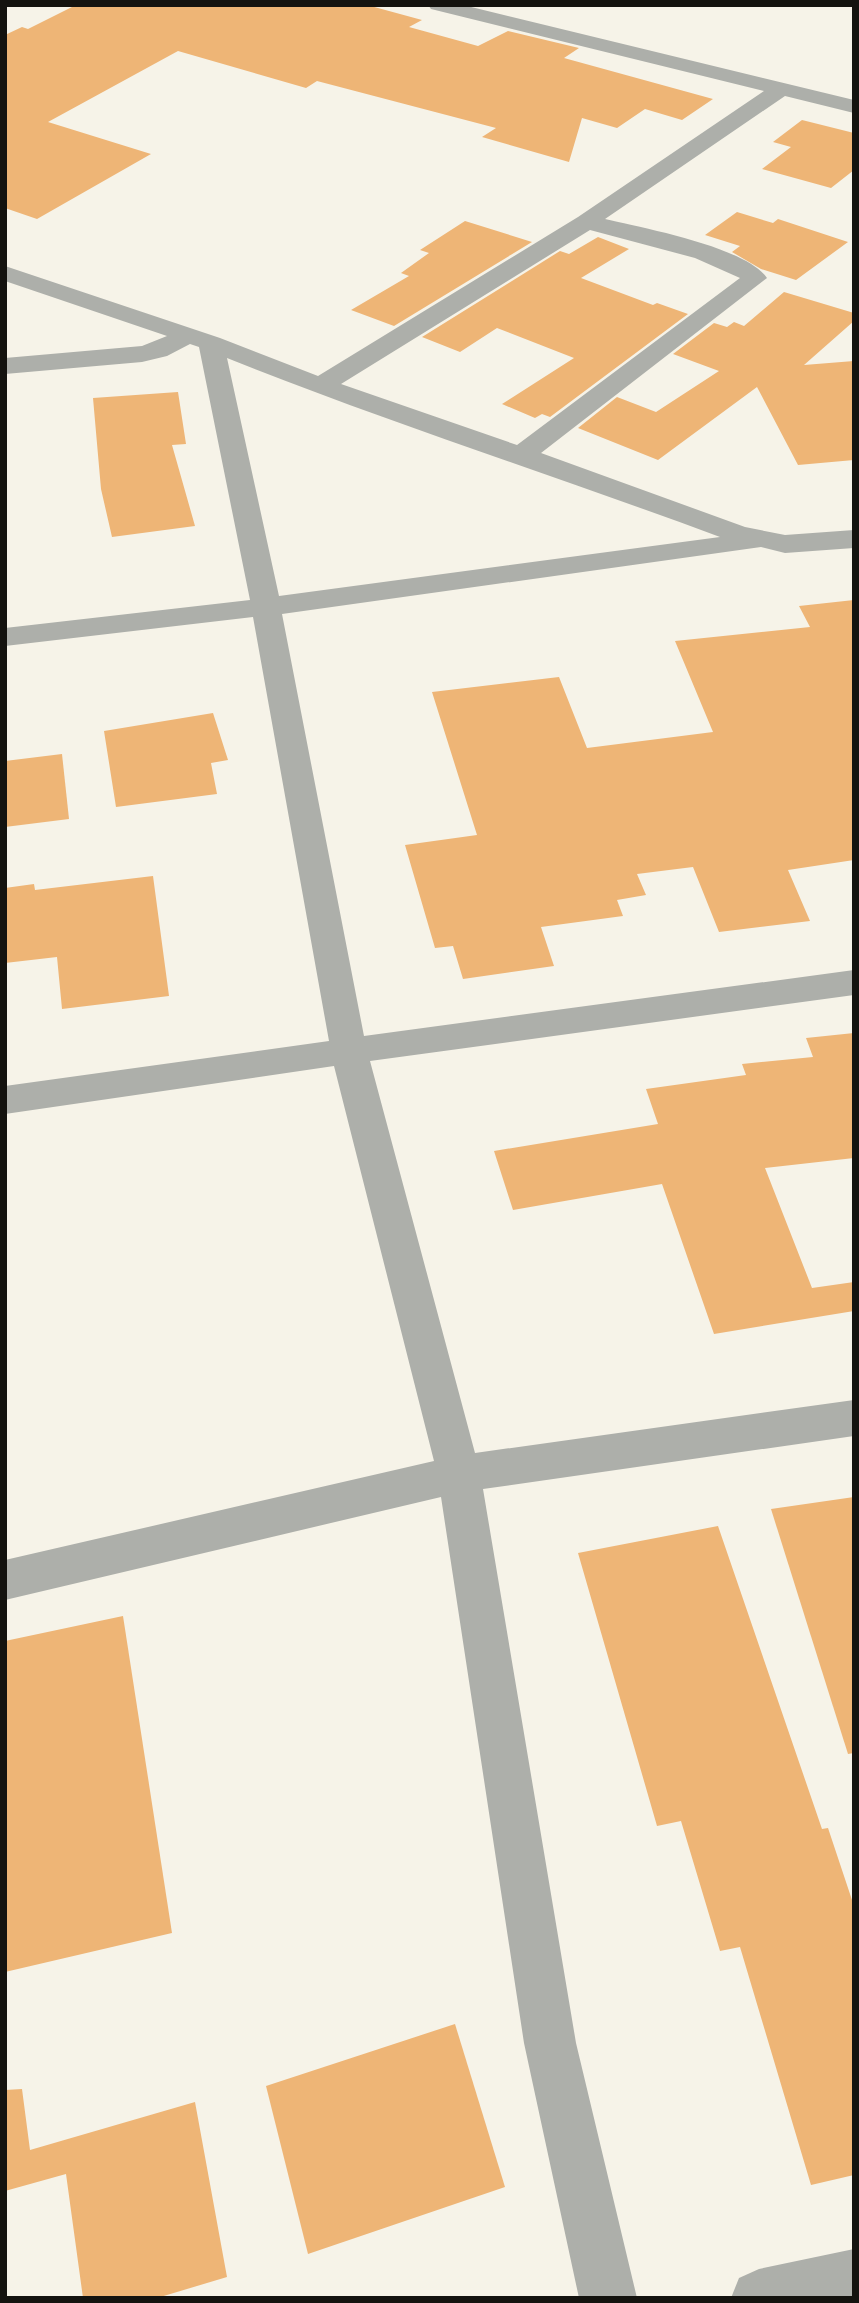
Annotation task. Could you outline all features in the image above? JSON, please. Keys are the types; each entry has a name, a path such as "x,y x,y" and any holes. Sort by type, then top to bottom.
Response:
{"lane":[{"path":"438,5 854,107"},
{"path":"320,386 586,222 782,89"},
{"path":"520,456 755,278 743,268 701,253 586,222"},
{"path":"5,273 198,339 320,386 760,541 785,544 854,539"},
{"path":"5,366 142,354 198,339"},
{"path":"198,339 266,607 349,1051 459,1474 550,2043 608,2298"},
{"path":"5,636 266,607 760,541"},
{"path":"5,1100 854,982"},
{"path":"5,1580 459,1474 854,1418"},
{"path":"759,2298 854,2277"}],"building":[{"path":"76,5 367,5 422,20 409,27 478,46 508,31 579,48 564,58 713,99 682,120 645,109 617,128 582,118 569,162 482,137 496,128 317,81 306,88 178,51 48,122 151,154 37,219 5,208 5,35 22,27 28,29"},
{"path":"802,120 854,133 854,170 831,188 762,169 791,147 773,142"},
{"path":"737,212 773,223 778,219 848,242 796,280 761,269 732,252 740,246 705,235"},
{"path":"465,221 532,242 394,326 351,310 409,276 401,273 429,253 420,250"},
{"path":"598,237 629,249 581,278 653,305 657,303 688,314 550,417 542,414 535,418 502,404 574,358 497,328 460,352 422,337 560,251 569,254"},
{"path":"784,292 854,313 854,321 804,365 854,361 854,460 798,465 757,387 658,460 578,428 617,397 656,412 719,371 673,354 714,323 727,327 734,322 744,326"},
{"path":"178,392 186,444 172,445 195,526 112,537 101,489 93,398"},
{"path":"854,600 854,860 788,870 810,921 719,932 693,867 637,874 646,895 617,900 623,916 541,927 554,966 463,979 453,946 435,948 405,845 477,835 432,692 559,677 587,748 713,732 675,641 810,627 799,606"},
{"path":"213,713 228,760 211,763 217,794 116,807 104,731"},
{"path":"62,754 69,819 5,827 5,761"},
{"path":"153,876 169,996 62,1009 57,957 5,963 5,888 34,884 35,890"},
{"path":"854,1033 854,1158 765,1168 812,1288 854,1282 854,1311 714,1334 662,1184 513,1210 494,1151 658,1124 646,1089 746,1075 742,1064 813,1057 806,1038"},
{"path":"854,1497 854,1753 848,1754 771,1509"},
{"path":"718,1526 822,1829 828,1828 854,1906 854,2175 811,2185 740,1947 720,1951 681,1821 657,1826 578,1553"},
{"path":"123,1616 172,1933 5,1972 5,1641"},
{"path":"455,2024 505,2187 308,2254 266,2086"},
{"path":"22,2089 30,2150 195,2102 227,2277 157,2298 83,2298 66,2174 5,2191 5,2090"}]}
